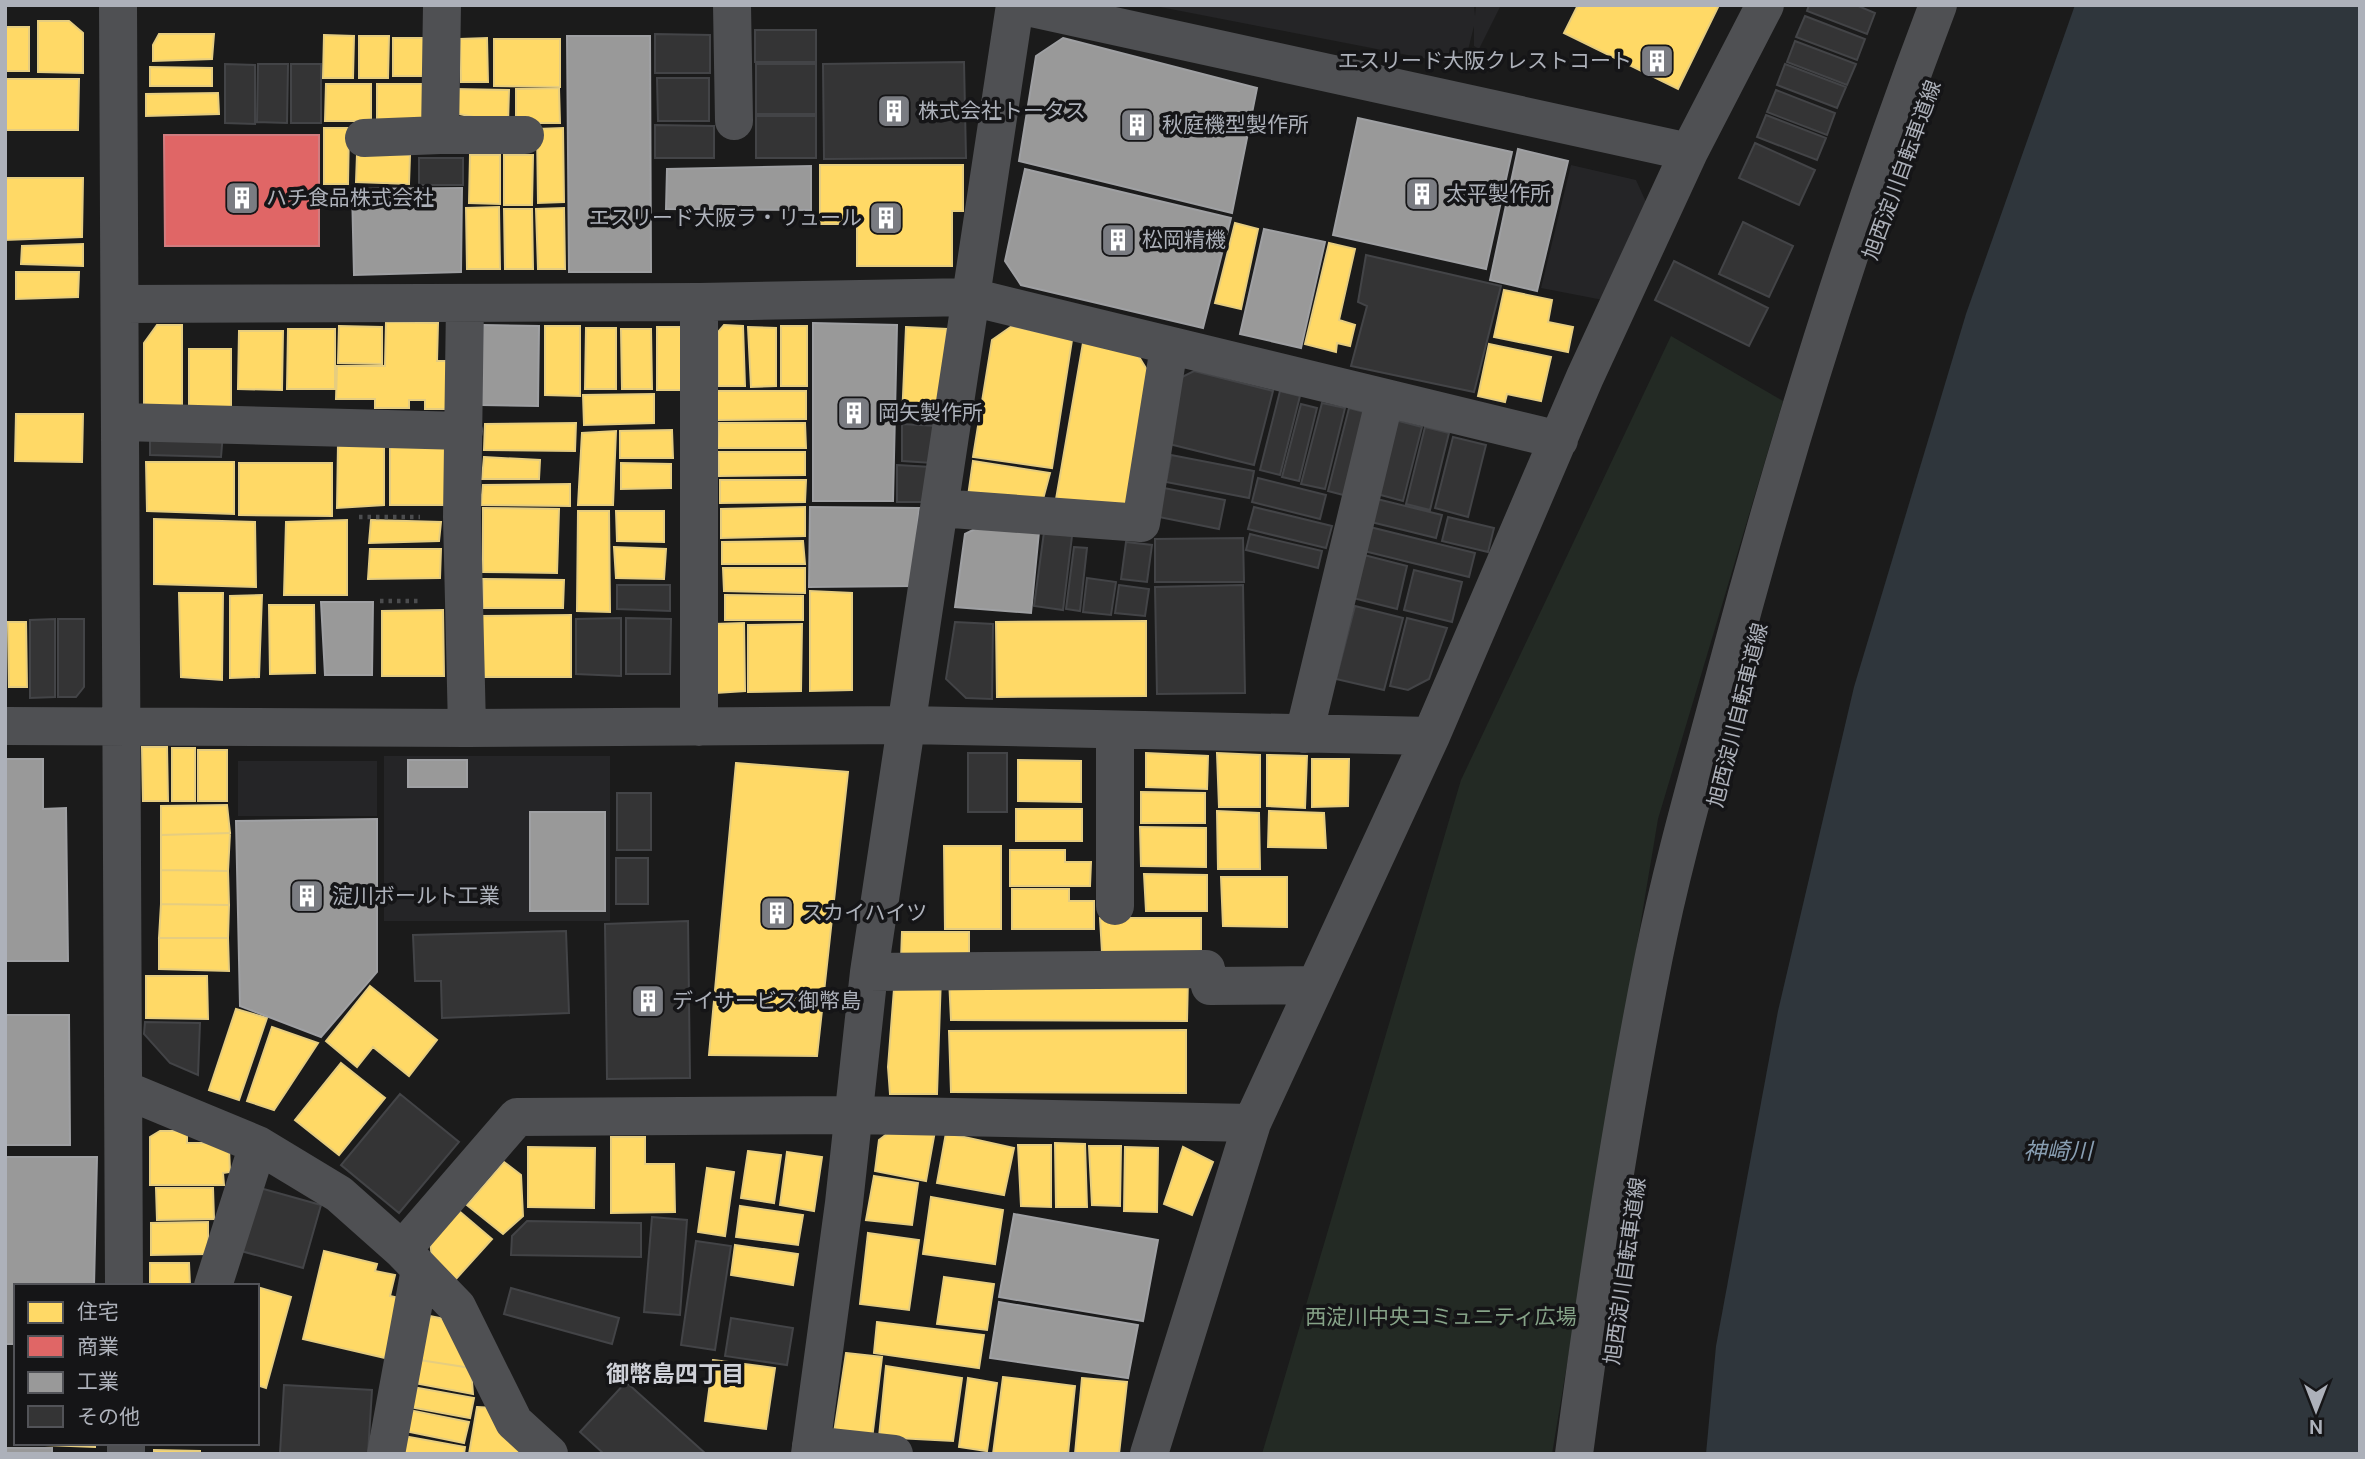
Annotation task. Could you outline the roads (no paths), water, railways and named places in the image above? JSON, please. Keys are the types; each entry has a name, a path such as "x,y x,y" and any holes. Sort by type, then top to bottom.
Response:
{"street":[{"path":"118,5 124,726 124,1284"},
{"path":"440,135 442,5"},
{"path":"733,5 734,121"},
{"path":"894,1454 811,1449 869,972 1016,5 1689,152"},
{"path":"1149,1454 1252,1123 1431,736 1559,440 1689,152 1765,5"},
{"path":"1574,1454 1615,1160 1654,952 1770,506 1835,298 1938,5"},
{"path":"364,138 525,135"},
{"path":"121,304 699,302 971,297 1559,440"},
{"path":"699,302 699,727"},
{"path":"466,303 462,517 467,728"},
{"path":"939,508 1141,523 1169,347"},
{"path":"1304,734 1385,398"},
{"path":"121,422 464,431"},
{"path":"5,726 467,728 906,725 1431,736"},
{"path":"1115,730 1115,906"},
{"path":"869,972 1206,969 1210,986 1314,985"},
{"path":"123,1088 258,1145 339,1194 411,1259 457,1307 514,1422 549,1454"},
{"path":"386,1454 411,1259 517,1117 853,1115 1252,1123"},
{"path":"213,1284 258,1145"}],"water":[{"name":"神崎川","path":"2075,5 2360,5 2360,1454 1706,1454 1716,1346 1778,1011 1854,687 1966,314"}],"place":[{"name":"エスリード大阪クレストコート","path":"1657,61"},
{"name":"株式会社トータス","path":"894,111"},
{"name":"秋庭機型製作所","path":"1137,125"},
{"name":"太平製作所","path":"1422,194"},
{"name":"ハチ食品株式会社","path":"242,198"},
{"name":"エスリード大阪ラ・リュール","path":"886,218"},
{"name":"松岡精機","path":"1118,240"},
{"name":"岡矢製作所","path":"854,413"},
{"name":"淀川ボールト工業","path":"307,896"},
{"name":"スカイハイツ","path":"777,913"},
{"name":"デイサービス御幣島","path":"648,1001"}],"district":[{"name":"御幣島四丁目","path":"675,1374"}],"park label":[{"name":"西淀川中央コミュニティ広場","path":"1441,1317"}]}
